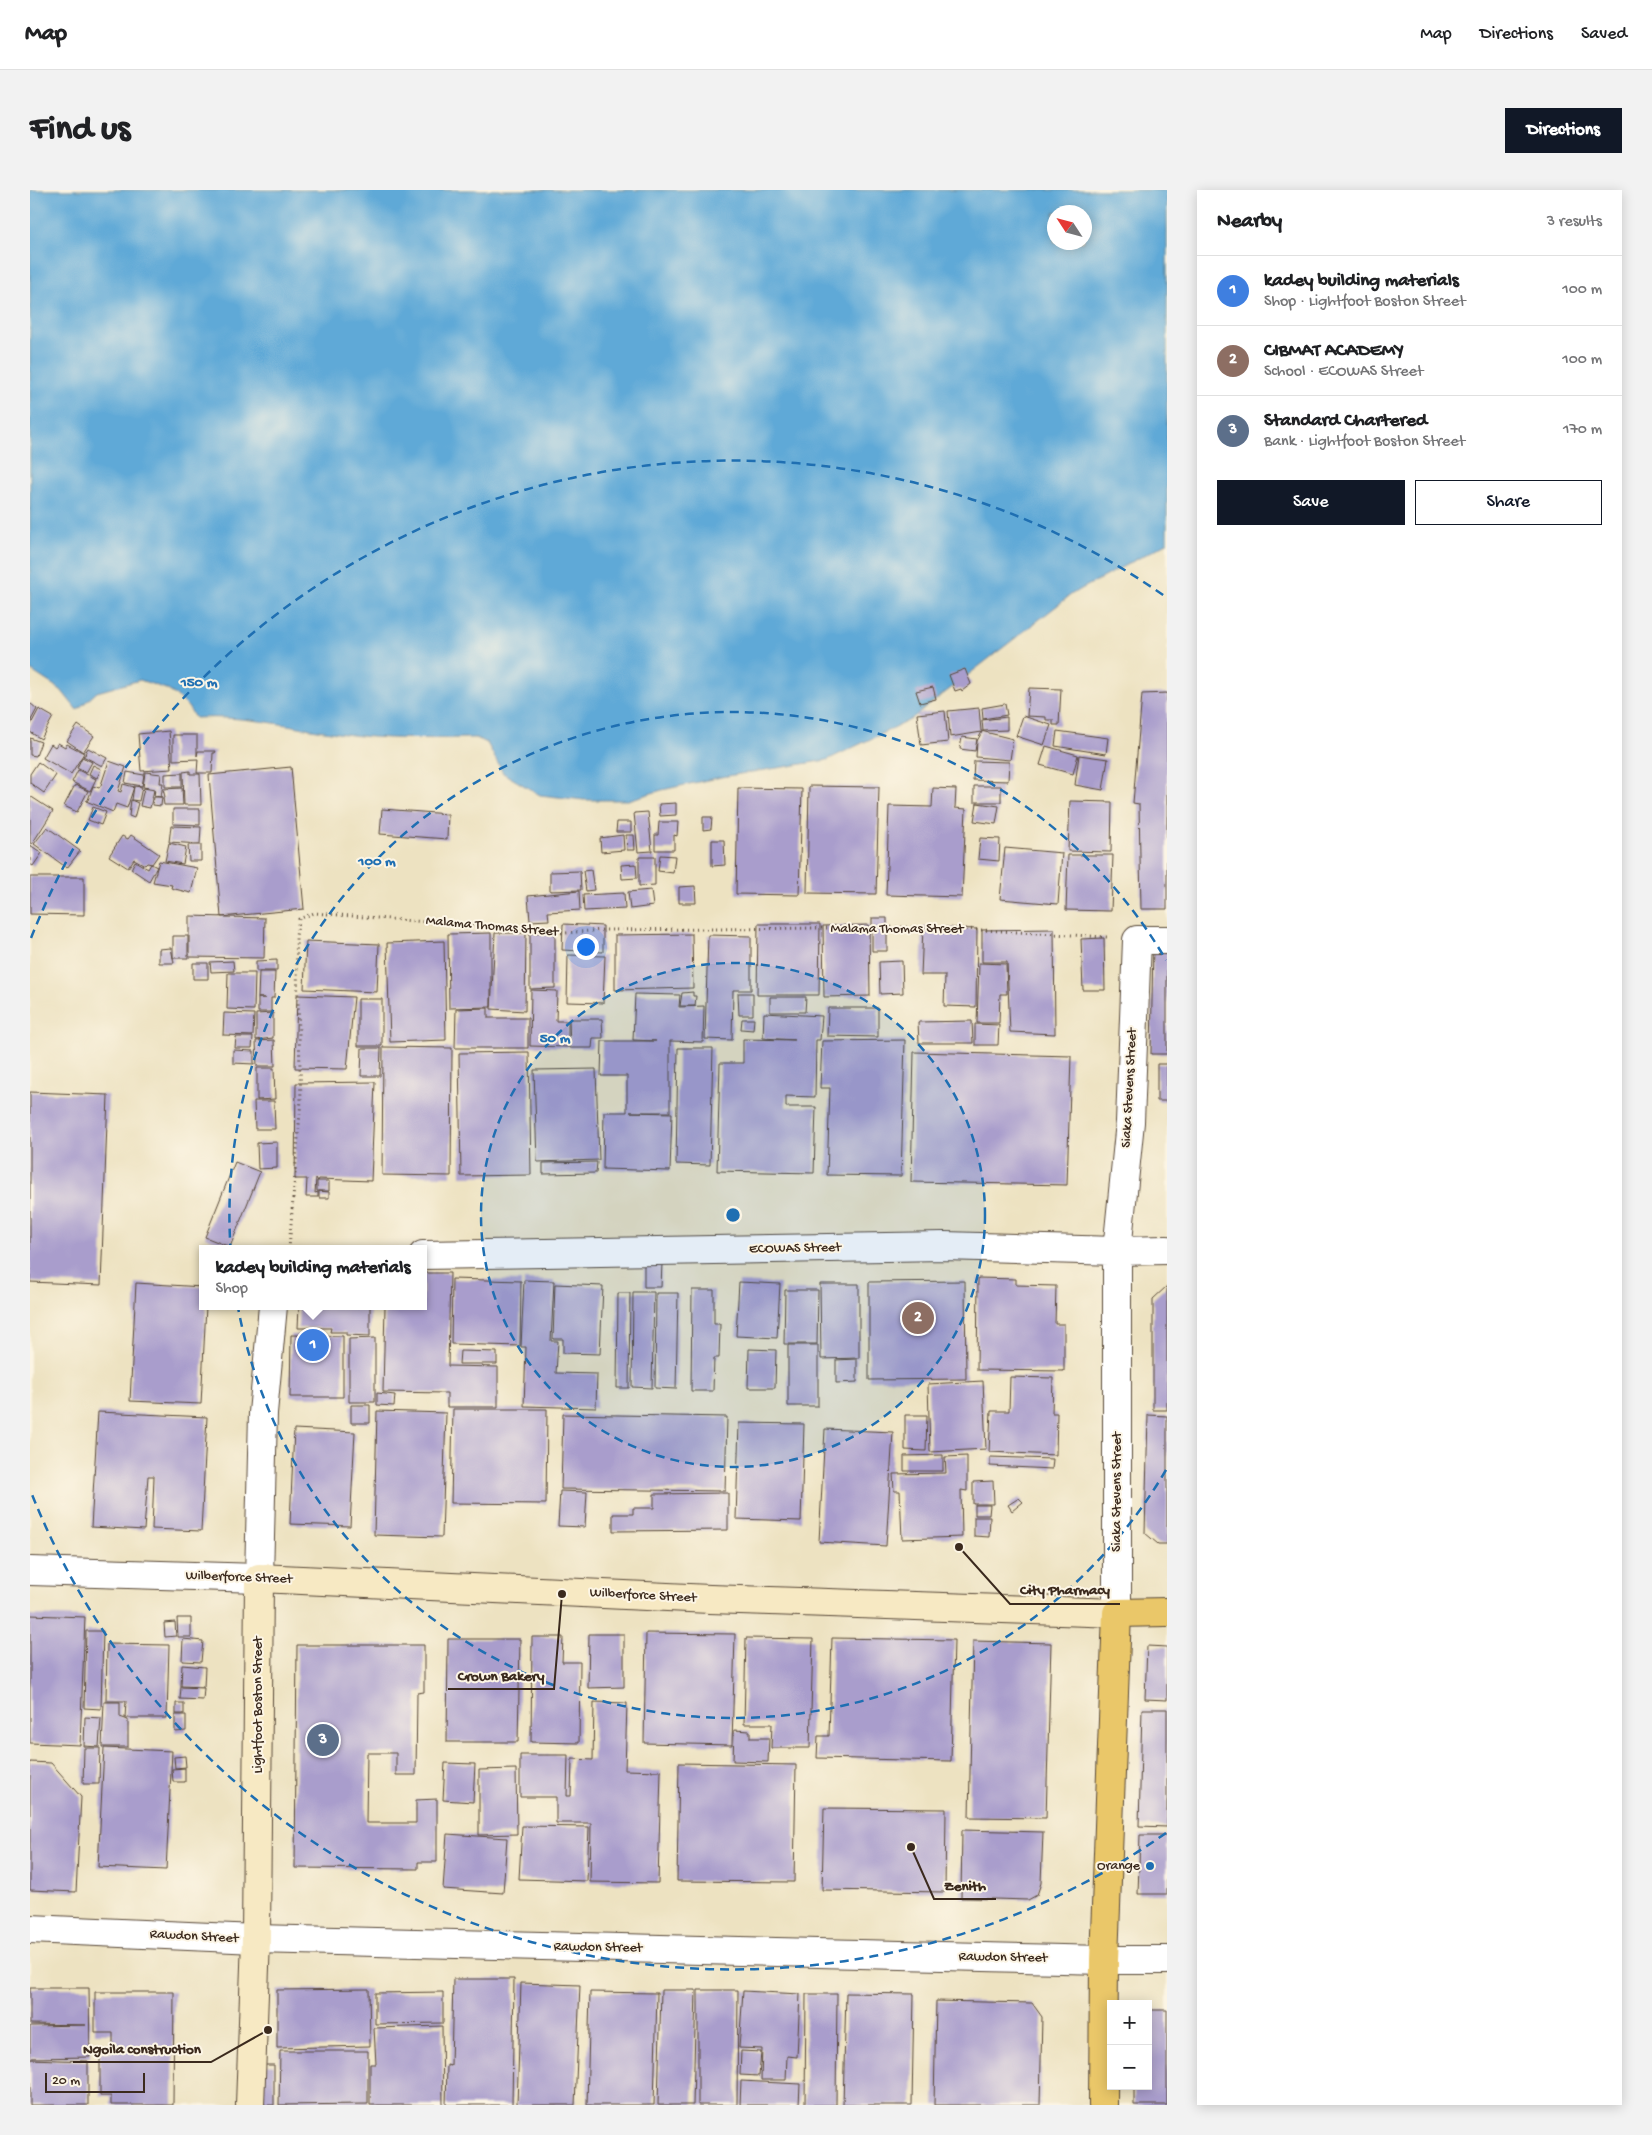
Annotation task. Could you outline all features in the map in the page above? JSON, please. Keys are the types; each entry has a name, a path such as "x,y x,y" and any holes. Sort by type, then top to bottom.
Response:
{"main road":[{"name":"Wilberforce Street","path":"259,1578 710,1599 1117,1613 1167,1612"},
{"name":"Lightfoot Boston Street","path":"250,2105 256,1939 259,1578"},
{"name":"Siaka Stevens Street","path":"1104,2105 1104,1960 1117,1613"}],"street":[{"path":"1137,940 1167,940"},
{"name":"Siaka Stevens Street","path":"1117,1613 1117,1251 1130,1122 1137,940"},
{"name":"ECOWAS Street","path":"427,1254 944,1246 1117,1251 1167,1250"},
{"name":"Lightfoot Boston Street","path":"259,1578 263,1413 273,1310"},
{"name":"Wilberforce Street","path":"30,1571 259,1578"},
{"name":"Rawdon Street","path":"30,1929 256,1939 1167,1960"}],"path":[{"name":"Malama Thomas Street","path":"289,1245 301,1100 296,936 299,919 314,913 565,933 603,930 929,927 1084,935 1137,940"}],"water":[{"path":"30,190 1167,190 1167,543 1072,594 910,720 827,760 721,777 662,790 628,800 584,800 540,795 503,773 487,743 476,738 375,737 257,721 195,718 188,707 177,696 166,689 140,680 97,692 77,710 61,690 30,670"}],"building":[{"path":"965,669 971,684 962,691 961,689 955,691 949,675"},
{"path":"933,687 936,699 920,703 916,691"},
{"path":"1029,688 1061,689 1059,725 1053,725 1053,720 1046,720 1046,717 1027,716"},
{"path":"1167,693 1167,909 1141,909 1139,804 1133,803 1142,694"},
{"path":"30,703 37,709 30,722"},
{"path":"1005,704 1007,715 983,719 982,708"},
{"path":"979,708 981,731 1013,739 1010,760 976,757 977,741 982,732 950,737 948,711"},
{"path":"39,709 53,717 41,739 30,732 30,726"},
{"path":"945,711 948,742 921,745 917,714"},
{"path":"1023,716 1051,725 1044,745 1016,736"},
{"path":"1007,717 1007,730 983,731 982,720"},
{"path":"78,725 94,736 83,752 67,741"},
{"path":"169,731 172,769 141,771 138,734"},
{"path":"1057,731 1108,738 1106,754 1055,746"},
{"path":"173,735 197,735 197,756 198,751 216,751 213,753 212,773 197,773 198,759 173,760"},
{"path":"962,737 977,739 975,751 960,749"},
{"path":"30,738 41,742 36,756 30,755"},
{"path":"58,743 65,747 67,744 84,753 71,774 43,758 51,744 55,747"},
{"path":"1046,746 1078,755 1073,774 1040,765"},
{"path":"88,748 107,758 102,766 83,756"},
{"path":"1079,755 1108,759 1103,790 1075,785"},
{"path":"82,757 92,762 86,773 77,768"},
{"path":"109,761 126,767 118,791 121,792 123,784 134,787 127,808 116,804 113,812 86,801 93,786 99,788 101,785"},
{"path":"974,761 1009,762 1008,781 973,780"},
{"path":"38,762 56,775 44,793 30,783 30,774"},
{"path":"93,765 101,769 97,778 89,774"},
{"path":"291,767 304,909 221,917 209,775"},
{"path":"78,770 96,779 90,791 72,782"},
{"path":"190,771 190,774 200,774 201,805 184,805 183,772"},
{"path":"127,772 144,775 142,786 125,783"},
{"path":"145,772 161,774 160,783 163,783 161,797 154,796 155,789 143,787"},
{"path":"182,773 182,787 165,787 165,774"},
{"path":"75,785 88,791 77,812 64,806"},
{"path":"134,786 142,787 139,801 132,800"},
{"path":"809,786 879,787 876,894 807,893"},
{"path":"974,786 1001,786 1001,802 974,802"},
{"path":"144,788 154,790 150,808 140,806"},
{"path":"182,788 183,805 164,805 163,789"},
{"path":"738,788 802,789 799,895 736,894"},
{"path":"933,788 956,789 955,808 966,809 962,897 886,895 889,806 932,807"},
{"path":"30,796 53,811 32,844 30,843"},
{"path":"154,797 162,797 161,806 153,805"},
{"path":"131,800 138,803 134,818 129,816"},
{"path":"1070,801 1112,802 1111,852 1068,851"},
{"path":"676,803 676,815 660,816 659,804"},
{"path":"977,803 999,806 996,824 974,821"},
{"path":"93,807 106,812 101,825 88,820"},
{"path":"173,809 200,809 200,825 173,824"},
{"path":"382,809 448,814 447,839 380,834"},
{"path":"648,812 652,851 638,852 634,813"},
{"path":"703,817 712,817 711,829 703,830"},
{"path":"617,822 631,822 631,832 616,832"},
{"path":"659,822 678,822 677,836 674,835 674,850 655,850 655,835 658,835"},
{"path":"171,826 201,827 200,844 169,842"},
{"path":"47,827 80,851 67,868 34,844"},
{"path":"131,835 159,854 152,864 147,863 145,865 134,859 128,868 109,856 122,836 128,839"},
{"path":"623,835 624,850 601,852 600,838"},
{"path":"626,835 634,835 635,850 627,850"},
{"path":"980,838 1000,839 999,861 978,859"},
{"path":"712,840 724,840 725,865 712,866"},
{"path":"169,843 186,847 183,864 165,861"},
{"path":"30,845 42,853 33,866 30,864"},
{"path":"188,845 201,845 201,861 189,861"},
{"path":"1005,848 1062,853 1058,904 1000,899"},
{"path":"660,855 675,856 673,873 658,871"},
{"path":"1068,855 1113,855 1111,911 1066,910"},
{"path":"639,857 655,857 655,885 639,886"},
{"path":"135,861 148,869 151,864 157,867 149,881 131,869"},
{"path":"159,861 197,868 191,893 171,888 172,885 153,882"},
{"path":"636,864 637,878 622,879 621,865"},
{"path":"591,870 594,890 586,891 583,871"},
{"path":"580,871 581,890 550,891 550,872"},
{"path":"30,877 84,877 84,915 30,914"},
{"path":"695,886 696,903 679,903 679,887"},
{"path":"651,890 653,906 630,909 628,892"},
{"path":"579,891 580,910 548,912 549,920 530,921 528,896"},
{"path":"624,893 625,909 584,911 583,895"},
{"path":"189,916 265,918 264,958 189,957"},
{"path":"872,918 887,918 887,951 872,951"},
{"path":"563,924 603,926 603,952 562,950"},
{"path":"758,924 820,924 819,995 757,995"},
{"path":"869,925 870,996 824,997 823,926"},
{"path":"923,927 977,929 976,1007 944,1006 945,975 921,975"},
{"path":"1054,929 1055,1034 1010,1032 1007,962 982,962 982,930"},
{"path":"555,932 555,988 530,989 530,933"},
{"path":"491,933 491,1007 449,1008 448,934"},
{"path":"495,933 526,933 525,1011 491,1009"},
{"path":"692,934 693,988 615,990 615,935"},
{"path":"708,935 751,936 751,990 733,990 732,1040 705,1039"},
{"path":"173,936 188,936 188,958 173,958"},
{"path":"1104,938 1105,990 1083,990 1081,939"},
{"path":"306,941 379,944 377,992 304,989"},
{"path":"444,941 446,1040 390,1042 387,943"},
{"path":"1153,945 1167,945 1167,1054 1151,1054"},
{"path":"171,948 174,963 159,963 159,949"},
{"path":"568,955 605,956 603,1003 567,1002"},
{"path":"277,960 277,971 256,971 256,961"},
{"path":"233,961 234,971 211,972 210,962"},
{"path":"902,961 903,993 880,994 879,962"},
{"path":"193,963 208,963 208,979 193,979"},
{"path":"979,963 1006,964 1007,994 1000,994 999,1023 977,1023"},
{"path":"259,972 275,972 274,998 271,998 271,1012 258,1012"},
{"path":"228,973 255,973 254,1010 227,1009"},
{"path":"531,990 557,991 556,1021 568,1021 568,1047 530,1046"},
{"path":"693,992 693,996 696,996 695,1006 680,1006 682,993"},
{"path":"738,993 753,993 753,1015 739,1015"},
{"path":"635,994 680,995 679,1007 704,1006 703,1042 670,1041 670,1112 630,1112 672,1113 670,1171 603,1169 604,1112 627,1112 627,1076 601,1076 602,1041 656,1041 633,1040"},
{"path":"297,995 354,997 347,1069 295,1068"},
{"path":"770,997 806,997 805,1012 770,1012"},
{"path":"358,999 382,999 382,1046 358,1046"},
{"path":"488,1008 488,1018 528,1018 528,1048 455,1048 456,1009"},
{"path":"828,1008 878,1008 878,1037 827,1036"},
{"path":"224,1013 254,1014 253,1036 223,1035"},
{"path":"273,1013 273,1038 256,1040 256,1014"},
{"path":"764,1013 822,1016 820,1040 816,1040 815,1097 786,1096 786,1107 816,1107 814,1173 717,1171 720,1063 743,1063 743,1039 795,1040 763,1038"},
{"path":"569,1019 602,1019 603,1038 593,1038 592,1048 570,1048"},
{"path":"742,1019 754,1019 753,1030 741,1029"},
{"path":"972,1021 973,1043 919,1043 918,1022"},
{"path":"975,1024 999,1025 998,1045 975,1045"},
{"path":"236,1037 253,1037 252,1048 235,1048"},
{"path":"274,1040 275,1066 257,1066 256,1041"},
{"path":"905,1040 901,1176 827,1175 830,1088 820,1088 822,1041"},
{"path":"383,1047 452,1048 451,1176 382,1175"},
{"path":"362,1048 381,1048 380,1076 361,1076"},
{"path":"678,1048 713,1048 710,1165 676,1164"},
{"path":"233,1050 254,1051 254,1064 233,1063"},
{"path":"529,1052 531,1175 461,1176 459,1053"},
{"path":"914,1052 1071,1056 1067,1185 911,1182"},
{"path":"1157,1064 1167,1064 1167,1101 1157,1101"},
{"path":"257,1068 274,1068 275,1099 257,1100"},
{"path":"596,1069 599,1160 537,1162 534,1070"},
{"path":"375,1082 371,1181 319,1179 318,1181 316,1178 315,1193 318,1192 318,1197 306,1197 307,1179 295,1179 296,1083"},
{"path":"30,1092 108,1095 101,1285 30,1282"},
{"path":"254,1101 274,1101 275,1129 255,1129"},
{"path":"277,1142 277,1168 258,1169 257,1143"},
{"path":"235,1162 260,1172 231,1245 225,1245 205,1237"},
{"path":"597,1162 596,1173 543,1174 543,1163"},
{"path":"317,1181 329,1181 329,1191 317,1191"},
{"path":"319,1191 329,1192 329,1198 319,1198"},
{"path":"644,1263 662,1263 661,1287 644,1287"},
{"path":"427,1273 450,1273 448,1366 498,1367 498,1407 447,1407 447,1393 383,1392 385,1310 427,1310"},
{"path":"978,1278 1016,1279 1016,1285 1056,1286 1055,1324 1064,1324 1064,1371 977,1370"},
{"path":"452,1279 521,1281 520,1346 451,1344"},
{"path":"524,1280 554,1281 551,1341 558,1341 556,1373 597,1374 596,1408 524,1406 526,1347 521,1347"},
{"path":"965,1281 966,1379 869,1380 869,1282"},
{"path":"739,1282 780,1284 777,1338 736,1336"},
{"path":"136,1283 199,1287 199,1310 206,1310 201,1404 130,1401"},
{"path":"555,1284 603,1286 600,1354 563,1353 563,1339 553,1339"},
{"path":"820,1284 859,1284 859,1358 821,1359"},
{"path":"1167,1286 1167,1410 1153,1410 1153,1299"},
{"path":"692,1290 714,1290 714,1324 720,1324 719,1358 714,1358 713,1391 691,1391"},
{"path":"785,1290 818,1290 817,1344 784,1344"},
{"path":"633,1292 654,1292 652,1388 632,1387"},
{"path":"618,1293 630,1293 629,1388 617,1388"},
{"path":"656,1293 678,1293 676,1389 655,1388"},
{"path":"299,1310 370,1310 370,1336 346,1335 346,1332 330,1332 331,1328 298,1328"},
{"path":"291,1335 343,1336 343,1397 290,1397"},
{"path":"375,1338 375,1402 349,1402 349,1339"},
{"path":"788,1345 818,1345 818,1406 788,1406"},
{"path":"749,1349 776,1350 775,1388 748,1388"},
{"path":"460,1351 497,1352 497,1364 459,1364"},
{"path":"857,1359 857,1382 836,1383 836,1360"},
{"path":"1010,1377 1053,1378 1052,1413 1057,1413 1056,1455 989,1452 991,1411 1009,1411"},
{"path":"983,1381 986,1449 930,1452 928,1384"},
{"path":"377,1393 395,1395 394,1406 377,1405"},
{"path":"351,1405 370,1405 370,1423 351,1423"},
{"path":"453,1409 547,1409 546,1504 451,1503"},
{"path":"377,1411 446,1413 442,1537 374,1535"},
{"path":"98,1412 207,1417 201,1531 152,1529 154,1476 148,1476 144,1530 91,1527"},
{"path":"563,1414 727,1417 725,1491 561,1489"},
{"path":"905,1415 927,1415 926,1451 905,1450"},
{"path":"1148,1415 1167,1416 1167,1544 1158,1544 1145,1533"},
{"path":"739,1423 804,1424 801,1521 736,1519"},
{"path":"294,1429 355,1432 350,1526 290,1524"},
{"path":"825,1429 893,1432 886,1546 819,1542"},
{"path":"943,1455 943,1471 904,1471 904,1456"},
{"path":"967,1456 967,1491 961,1490 962,1537 902,1539 900,1491 894,1491 893,1474 946,1473 945,1457"},
{"path":"990,1457 1053,1459 1052,1469 990,1466"},
{"path":"993,1481 994,1504 973,1504 973,1482"},
{"path":"560,1491 587,1492 585,1527 558,1526"},
{"path":"728,1493 728,1530 613,1531 613,1514 633,1514 633,1508 654,1508 654,1494"},
{"path":"1019,1498 1023,1502 1012,1511 1008,1505"},
{"path":"975,1505 990,1505 989,1515 975,1515"},
{"path":"974,1517 990,1517 989,1537 974,1536"},
{"path":"30,1615 85,1617 80,1745 30,1743"},
{"path":"177,1618 191,1618 191,1637 178,1637"},
{"path":"175,1622 176,1636 165,1637 164,1623"},
{"path":"86,1631 103,1631 101,1709 84,1708"},
{"path":"646,1633 735,1634 732,1745 644,1743"},
{"path":"589,1634 624,1634 624,1687 588,1688"},
{"path":"532,1637 563,1637 562,1662 580,1662 579,1743 531,1742"},
{"path":"746,1638 813,1639 810,1748 771,1748 772,1724 744,1724"},
{"path":"832,1638 954,1640 951,1761 817,1758 818,1736 829,1736"},
{"path":"183,1639 203,1641 201,1662 182,1661"},
{"path":"448,1639 520,1639 518,1742 447,1742"},
{"path":"973,1641 1051,1643 1046,1818 969,1817"},
{"path":"107,1644 169,1645 167,1718 125,1718 126,1701 106,1701"},
{"path":"297,1645 424,1645 424,1692 417,1693 416,1775 396,1775 396,1753 367,1753 366,1823 416,1823 416,1800 437,1799 437,1862 418,1862 418,1869 295,1868"},
{"path":"1147,1646 1167,1647 1167,1700 1145,1699"},
{"path":"182,1665 205,1667 204,1687 181,1686"},
{"path":"181,1687 204,1688 203,1700 180,1699"},
{"path":"104,1702 120,1702 120,1717 128,1720 128,1747 102,1747"},
{"path":"594,1702 627,1703 625,1770 661,1771 658,1883 590,1882 591,1823 556,1823 556,1797 520,1797 520,1755 568,1755 567,1796 571,1796 572,1759 593,1760"},
{"path":"176,1703 184,1703 184,1714 176,1714"},
{"path":"1142,1709 1167,1709 1167,1827 1139,1826"},
{"path":"175,1715 186,1715 186,1731 175,1732"},
{"path":"85,1717 101,1718 99,1747 84,1746"},
{"path":"734,1730 750,1731 750,1738 769,1738 768,1762 733,1761"},
{"path":"84,1748 100,1748 99,1784 83,1784"},
{"path":"104,1748 172,1751 166,1870 98,1867"},
{"path":"185,1756 186,1767 175,1768 174,1757"},
{"path":"30,1762 51,1763 81,1797 76,1892 30,1890"},
{"path":"445,1763 475,1764 473,1802 443,1800"},
{"path":"679,1763 796,1765 794,1882 677,1881"},
{"path":"185,1768 185,1782 173,1782 172,1769"},
{"path":"516,1769 517,1834 479,1835 479,1770"},
{"path":"824,1808 946,1809 945,1892 822,1890"},
{"path":"522,1826 589,1827 587,1881 519,1879"},
{"path":"962,1830 1043,1832 1041,1883 1037,1895 1028,1900 961,1898"},
{"path":"447,1834 507,1838 503,1893 443,1889"},
{"path":"1140,1835 1167,1835 1167,1894 1138,1894"},
{"path":"453,1979 514,1979 512,2105 446,2105 447,2065 451,2066"},
{"path":"521,1983 580,1985 575,2105 517,2105"},
{"path":"30,1988 89,1988 90,2057 30,2058 30,2026 86,2025 30,2024"},
{"path":"369,1989 370,2046 277,2048 277,1990"},
{"path":"661,1990 696,1990 693,2105 658,2105"},
{"path":"698,1990 738,1990 737,2105 698,2105"},
{"path":"743,1991 800,1994 797,2057 787,2056 786,2080 761,2080 762,2049 739,2048"},
{"path":"95,1992 174,1992 173,2105 111,2105 111,2096 100,2096 100,2052 113,2052 113,2033 95,2033"},
{"path":"443,1992 443,2023 375,2024 375,1993"},
{"path":"590,1992 657,1993 654,2105 587,2105"},
{"path":"846,1993 914,1994 912,2105 843,2105"},
{"path":"806,1994 837,1994 836,2105 805,2105"},
{"path":"936,2001 1032,2003 1042,2017 1040,2105 934,2105"},
{"path":"1152,2010 1167,2010 1167,2105 1134,2105 1134,2090 1152,2090"},
{"path":"442,2026 443,2105 370,2105 370,2064 376,2064 374,2028"},
{"path":"280,2051 368,2051 368,2104 279,2105"},
{"path":"741,2051 761,2052 759,2076 740,2075"},
{"path":"30,2059 88,2061 88,2105 30,2105"},
{"path":"253,2065 274,2065 274,2105 253,2105"},
{"path":"741,2081 800,2084 799,2105 740,2105"}],"place":[{"name":"CIBMAT ACADEMY","path":"918,1318"},
{"name":"kadey building materials","path":"313,1345"},
{"name":"City Pharmacy","path":"959,1547"},
{"name":"Crown Bakery","path":"562,1594"},
{"name":"Standard Chartered","path":"323,1740"},
{"name":"Zenith","path":"911,1847"},
{"name":"Orange","path":"1150,1866"},
{"name":"Ngoila construction","path":"268,2030"}]}
